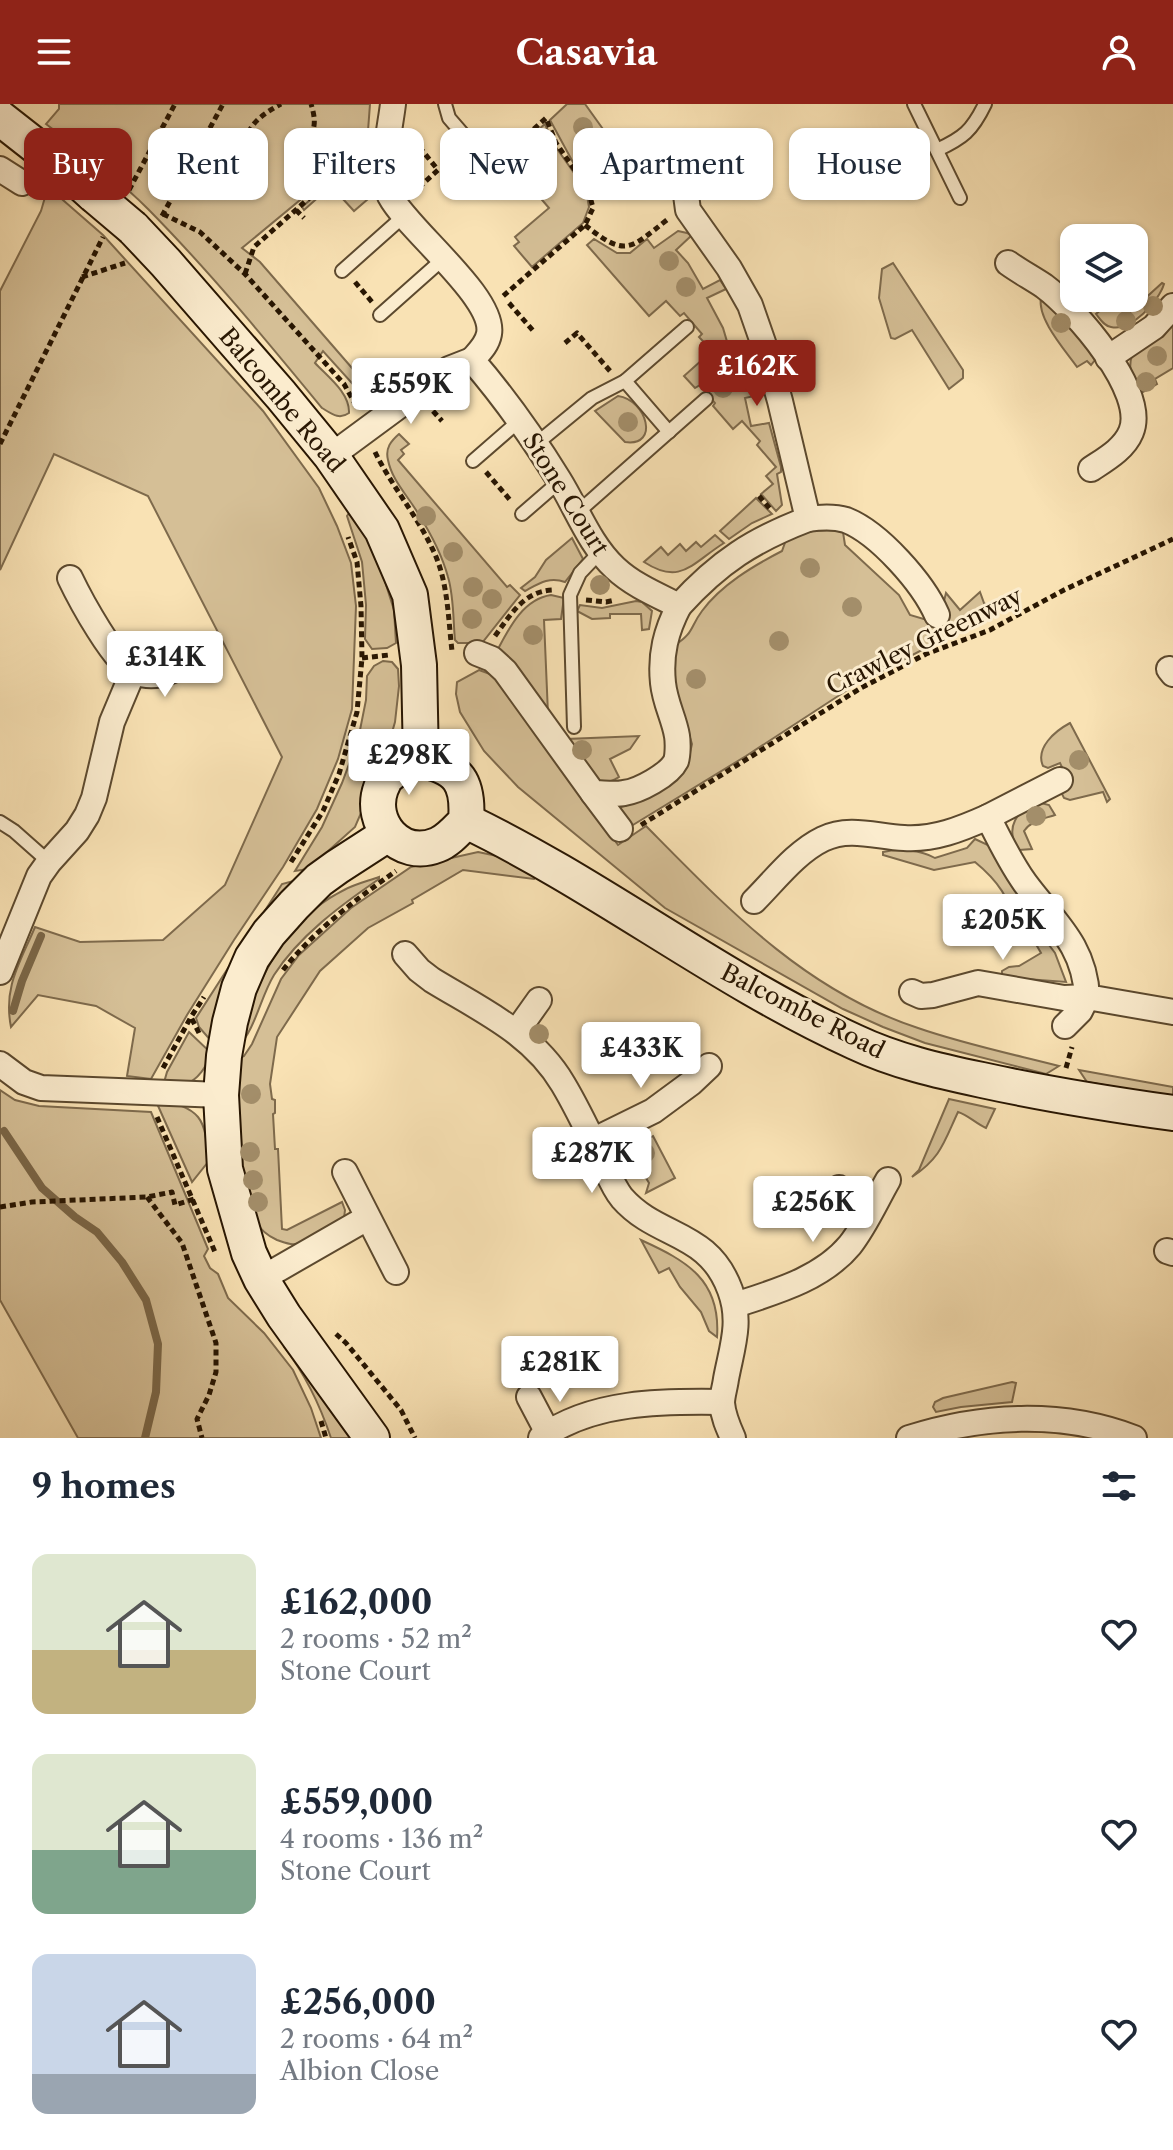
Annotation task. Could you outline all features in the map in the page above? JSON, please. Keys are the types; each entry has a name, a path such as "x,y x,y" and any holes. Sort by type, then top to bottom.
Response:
{"main road":[{"name":"Balcombe Road","path":"0,118 144,236 331,456 382,530 410,595 421,695 421,760"},
{"path":"421,760 440,764 455,775 468,797 466,821 437,845 417,848 400,844 388,834 380,819 377,799 385,778 399,768 421,760"},
{"name":"Balcombe Road","path":"466,821 518,846 725,974 856,1043 906,1062 976,1079 1062,1097 1173,1113"},
{"path":"372,1438 284,1316 249,1253 225,1169 221,1095 230,1022 239,988 252,958 269,933 319,880 388,834"}],"street":[{"path":"0,169 22,183"},
{"path":"331,456 449,369 472,360 483,348 489,333 494,304 469,288 393,200"},
{"path":"687,200 688,210 729,268 750,305 780,401 808,519"},
{"path":"1008,263 1061,301 1083,324 1127,386 1134,417 1132,431 1118,450 1091,469"},
{"path":"1108,358 1172,311"},
{"name":"Stone Court","path":"472,360 536,444 600,552 627,579 679,606"},
{"path":"593,793 625,793 661,776 676,760 678,739 663,683 662,662 669,626 679,606 697,586 736,553 758,540 808,519 826,516 845,520 864,530 916,579 937,615"},
{"path":"70,578 96,626 133,672 163,675 183,663"},
{"path":"477,653 492,659 505,671 620,829"},
{"path":"0,972 31,892 49,862 87,815 112,722 133,672"},
{"path":"754,901 793,861 824,839 858,833 918,838 960,829 1060,780"},
{"path":"988,817 1025,882 1076,949 1087,983 1087,997 1080,1011 1065,1026"},
{"path":"405,954 432,980 517,1031 563,1084 620,1195 636,1212 699,1246 724,1276 735,1305 737,1321 722,1402 725,1422 733,1438"},
{"path":"912,992 921,996 933,995 978,983 1173,1012"},
{"path":"517,1031 539,1000"},
{"path":"0,1064 24,1082 41,1088 221,1095"},
{"path":"592,1141 653,1111 709,1066"},
{"path":"345,1172 396,1272"},
{"path":"735,1305 787,1287 829,1263 849,1246 888,1180"},
{"path":"839,1188 871,1210"},
{"path":"261,1279 367,1218"},
{"path":"529,1397 545,1436 580,1418 628,1405 669,1401 722,1402"},
{"path":"909,1438 1010,1418 1052,1418 1134,1438"}],"lane":[{"path":"445,104 449,118 458,128"},
{"path":"914,104 960,198"},
{"path":"937,150 970,131 985,104"},
{"path":"343,270 401,211"},
{"path":"381,314 443,259"},
{"path":"536,444 592,398 623,382 687,327"},
{"path":"623,382 669,432"},
{"path":"578,512 706,399"},
{"path":"474,460 519,421"},
{"path":"523,513 560,481"},
{"path":"574,727 570,595 580,573 600,552"},
{"path":"0,822 49,862"}],"path":[{"path":"0,444 82,277 144,236 223,104"},
{"path":"250,128 281,104"},
{"path":"311,104 314,128"},
{"path":"392,109 438,170 401,211"},
{"path":"535,128 546,118 550,128"},
{"path":"535,333 494,304 585,225 593,208 588,189 557,144"},
{"path":"245,274 254,247 307,200"},
{"path":"296,210 304,218"},
{"path":"585,225 617,246 631,246 671,217 688,210"},
{"path":"144,236 200,232 245,274 344,384 355,402 382,468 433,549 444,582 452,652"},
{"path":"343,270 381,314"},
{"path":"565,343 577,333 623,382"},
{"path":"434,412 442,421"},
{"path":"474,460 523,513"},
{"path":"287,869 323,811 339,774 357,712 362,658 357,562 347,535"},
{"name":"Crawley Greenway","path":"620,829 625,837 861,688 926,654 990,630 1064,590 1173,539"},
{"path":"362,658 418,651 477,653 495,636 523,600 536,592 551,589 586,600 606,602 647,590"},
{"path":"150,1093 191,1017"},
{"path":"0,1207 32,1202 147,1197 172,1192 175,1205 194,1199"},
{"path":"147,1197 182,1243 216,1343 216,1372 197,1419 202,1438"}],"shaded area":[{"path":"59,104 370,104 368,128 284,128 284,200 300,200 242,248 260,262 378,398 369,402 323,351 315,363 342,392 349,413 339,416 322,408 216,282 132,194 132,128 51,128 46,124 59,109"},
{"path":"567,104 585,104 602,128 573,128 573,162 550,120"},
{"path":"557,149 573,171 573,200 588,200 589,207 583,223 532,267 514,246 519,242 515,237 549,208 542,200 557,200"},
{"path":"44,200 63,200 103,235 263,411 319,488 351,563 356,606 352,709 338,759 317,809 187,1015 151,1079 127,1076 135,1028 96,1006 38,995 11,1027 9,1000 19,964 35,927 80,942 163,940 225,885 282,757 148,496 54,454 0,570 0,291"},
{"path":"310,200 315,200 304,210 302,207"},
{"path":"344,200 367,200 354,211"},
{"path":"678,231 692,235 676,250 688,263 703,289 720,280 726,289 707,298 723,328 741,389 761,385 763,394 745,398 751,426 769,423 781,467 781,472 777,474 782,505 776,511 761,494 773,484 766,476 776,467 757,445 760,441 742,421 733,429 700,385 695,388 684,376 712,351 699,337 702,334 684,313 680,316 666,301 649,316 587,245 594,239 617,253 630,253 647,239 654,248"},
{"path":"893,263 963,370 963,378 949,389 912,330 891,338 879,298 882,269"},
{"path":"1162,283 1164,284 1148,308 1148,296"},
{"path":"1041,298 1074,328 1095,360 1091,365 1087,361 1077,367 1047,325"},
{"path":"1098,312 1145,312 1119,327 1109,326 1096,314"},
{"path":"1173,327 1173,368 1155,379 1157,384 1143,392 1132,375 1132,355"},
{"path":"618,396 636,406 646,422 643,437 636,442 625,442 595,411"},
{"path":"399,434 409,444 401,450 404,454 398,460 507,587 510,585 520,595 482,643 458,643 455,640 451,592 443,561 390,468 388,448"},
{"path":"756,498 772,514 729,539 720,531"},
{"path":"350,512 370,541 394,610 396,643 387,648 372,649 365,639 362,562 347,516"},
{"path":"833,530 843,532 845,545 899,595 910,615 927,620 934,618 943,639 855,685 628,828 615,809 633,803 675,776 689,757 692,744 669,668 675,645 689,633 718,593 782,551 787,537"},
{"path":"715,535 724,543 686,569 668,572 644,562 661,547 668,555 680,544 686,551 696,542 701,547"},
{"path":"572,538 583,559 565,582 549,580 525,591 521,588 535,577 546,560"},
{"path":"980,592 984,603 995,611 952,633 943,614 947,612 944,601 946,593 960,610"},
{"path":"551,595 564,598 561,619 544,620 548,714 498,649 526,608"},
{"path":"636,601 652,611 649,629 642,630 641,614 610,614 610,618 592,619 577,611 580,605 602,608"},
{"path":"383,661 392,662 398,669 399,686 395,722 385,757 355,827 308,869 295,871 322,827 342,783 358,740 367,676 374,666"},
{"path":"479,670 499,682 618,845 646,826 770,944 839,992 877,1012 953,1039 1059,1066 1046,1074 925,1043 883,1027 843,1009 665,908 518,787 484,751 460,712 456,694 457,682"},
{"path":"1070,723 1110,799 1107,802 1103,792 1070,800 1064,798 1061,792 1069,782 1060,763 1048,768 1043,766 1044,747 1053,735"},
{"path":"639,736 630,749 610,759 619,777 605,783 596,780 567,739"},
{"path":"1041,803 1049,805 1055,815 1027,827 1024,831 1032,849 1019,850 1013,834 1015,820 1025,810"},
{"path":"975,839 990,846 1025,899 1028,917 1016,928 1011,908 1002,891 975,862 934,870 883,855 883,852 903,850 935,858 967,848"},
{"path":"478,852 502,857 535,876 534,879 463,870 412,900 413,903 368,928 320,971 277,1037 270,1084 272,1099 275,1100 273,1114 282,1229 287,1230 342,1202 345,1210 344,1218 302,1243 277,1240 264,1232 254,1220 244,1192 235,1061 244,1056 252,1044 281,979 299,955 351,908 411,867"},
{"path":"379,877 322,922 284,961 238,1047 262,978 288,936 323,903 348,888"},
{"path":"297,880 212,1042 199,1027 196,1018 282,884"},
{"path":"1034,925 1055,953 1066,982 1004,977 1002,974 1009,967 1019,966 1041,953 1029,932"},
{"path":"189,1032 210,1052 207,1062 202,1072 189,1083 163,1086 167,1072"},
{"path":"1079,1070 1173,1087 1173,1097 1087,1082"},
{"path":"0,1090 15,1100 39,1106 151,1112 208,1249 204,1256 210,1268 218,1274 228,1298 264,1333 293,1370 321,1438 78,1438 0,1300"},
{"path":"155,1099 182,1106 198,1117 202,1125 208,1162 192,1182"},
{"path":"949,1099 995,1109 986,1128 958,1112 936,1156 912,1177 919,1170"},
{"path":"653,1136 675,1178 646,1193 649,1183 635,1160 627,1158 626,1151"},
{"path":"641,1240 673,1256 698,1275 713,1301 717,1337 709,1331 701,1312 669,1268 659,1273"},
{"path":"289,1343 356,1438 331,1438 311,1390 284,1347"},
{"path":"1016,1383 1012,1402 936,1412 933,1407 943,1398"}],"waterway":[{"path":"13,1011 41,936"},
{"path":"4,1131 42,1188 97,1232 122,1262 146,1300 158,1344 156,1392 145,1438"}]}
